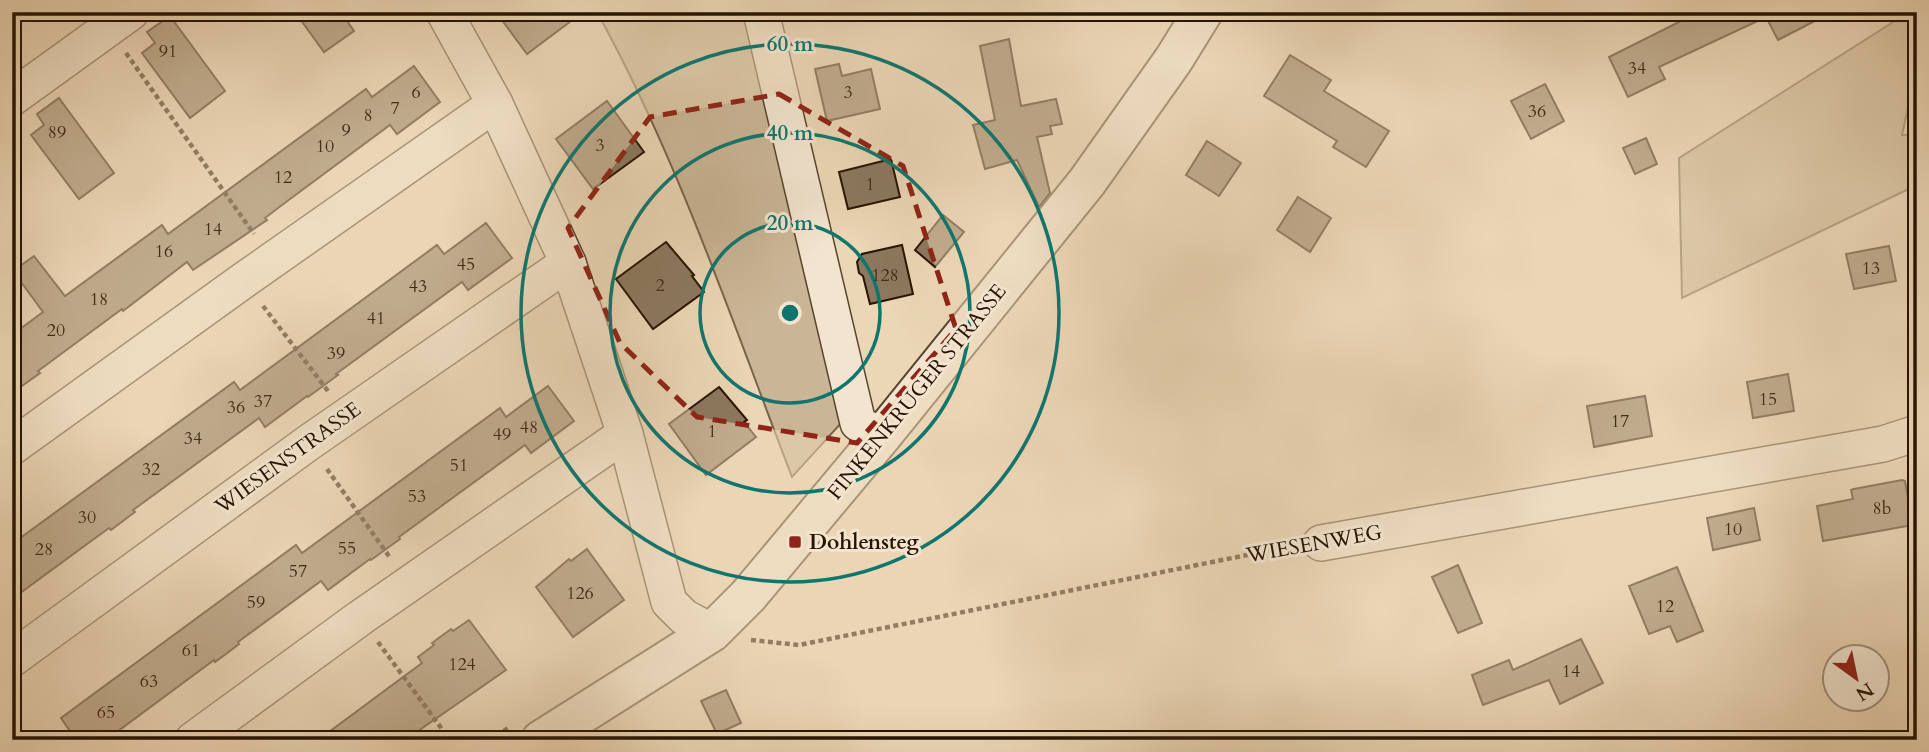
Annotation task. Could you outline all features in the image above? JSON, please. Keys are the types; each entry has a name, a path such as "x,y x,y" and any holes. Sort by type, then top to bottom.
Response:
{"street":[{"path":"444,12 495,104 568,263 625,434 669,602 684,617 712,632"},
{"path":"761,12 858,423 881,438"},
{"name":"FINKENKRUGER STRASSE","path":"541,740 712,632 748,596 881,438 1087,182 1174,59 1203,12"},
{"path":"12,98 120,20"},
{"path":"12,447 495,104"},
{"name":"WIESENSTRASSE","path":"12,659 308,443 568,263"},
{"name":"WIESENWEG","path":"1321,542 1883,443 1917,433"},
{"path":"193,740 360,618 625,434"}],"path":[{"path":"120,20 273,261"},
{"path":"244,280 346,416"},
{"path":"308,443 410,585"},
{"name":"WIESENWEG","path":"712,632 747,640 799,645 1321,542"},
{"path":"360,618 450,740"}],"highlighted area":[{"path":"779,94 903,166 956,329 857,443 697,417 620,343 568,228 650,117"}],"shaded area":[{"path":"597,12 748,12 843,421 792,477 678,183 626,68"},
{"path":"1909,12 1917,12 1917,95 1910,98 1902,135 1917,135 1917,185 1682,298 1679,158"}],"building":[{"path":"295,12 341,12 354,31 324,52"},
{"path":"496,12 583,12 527,54"},
{"path":"1677,12 1832,12 1778,40 1766,17 1659,67 1665,79 1628,97 1609,57 1681,21"},
{"path":"170,16 225,91 190,118 142,53 155,43 147,32"},
{"path":"1009,39 1021,106 1056,99 1062,124 1050,126 1052,134 1037,137 1050,193 1039,207 1017,160 985,169 973,125 995,120 980,46"},
{"path":"1290,55 1331,80 1324,91 1389,131 1366,167 1333,147 1337,141 1264,96"},
{"path":"839,64 842,76 871,69 880,109 827,121 815,69"},
{"path":"414,66 440,102 397,134 390,125 265,218 267,220 193,270 187,262 12,393 12,335 43,312 13,271 34,256 65,296 162,225 168,234 366,89 372,97"},
{"path":"1545,84 1564,121 1531,139 1511,101"},
{"path":"59,98 114,173 79,199 31,135 44,125 37,114"},
{"path":"607,101 644,152 593,189 556,139"},
{"path":"1646,138 1657,164 1635,174 1623,148"},
{"path":"1207,141 1241,163 1219,196 1186,175"},
{"path":"891,159 900,197 848,209 839,172"},
{"path":"1298,197 1331,218 1310,252 1277,230"},
{"path":"943,215 964,232 935,267 915,250"},
{"path":"486,223 512,258 468,290 462,282 265,427 259,418 133,510 135,512 111,530 109,528 12,599 12,544 234,382 240,390 437,245 444,254"},
{"path":"666,242 694,275 692,276 704,292 653,329 616,279"},
{"path":"902,245 913,294 870,304 857,262 862,254"},
{"path":"1889,246 1896,281 1854,289 1846,254"},
{"path":"1788,374 1794,411 1753,418 1747,382"},
{"path":"548,386 574,421 531,453 525,445 328,590 321,581 238,642 239,644 226,654 215,662 214,660 106,740 76,740 61,718 296,545 302,553 500,408 506,417"},
{"path":"719,387 747,420 744,422 756,437 706,475 669,424"},
{"path":"1645,396 1652,436 1594,447 1587,406"},
{"path":"1905,481 1913,525 1823,541 1817,506 1853,499 1851,490 1854,489"},
{"path":"1754,508 1760,540 1713,550 1707,518"},
{"path":"587,549 624,600 573,637 536,587 569,559 571,561"},
{"path":"1458,565 1482,623 1458,633 1432,577"},
{"path":"1677,567 1703,631 1677,642 1670,626 1649,634 1629,586"},
{"path":"469,620 506,670 405,740 318,740 422,663 418,657 434,645 432,643"},
{"path":"1581,639 1603,683 1560,704 1549,680 1483,705 1472,675 1509,660 1513,670"},
{"path":"726,690 741,723 717,734 701,701"}],"place":[{"name":"Dohlensteg","path":"795,542"}]}
